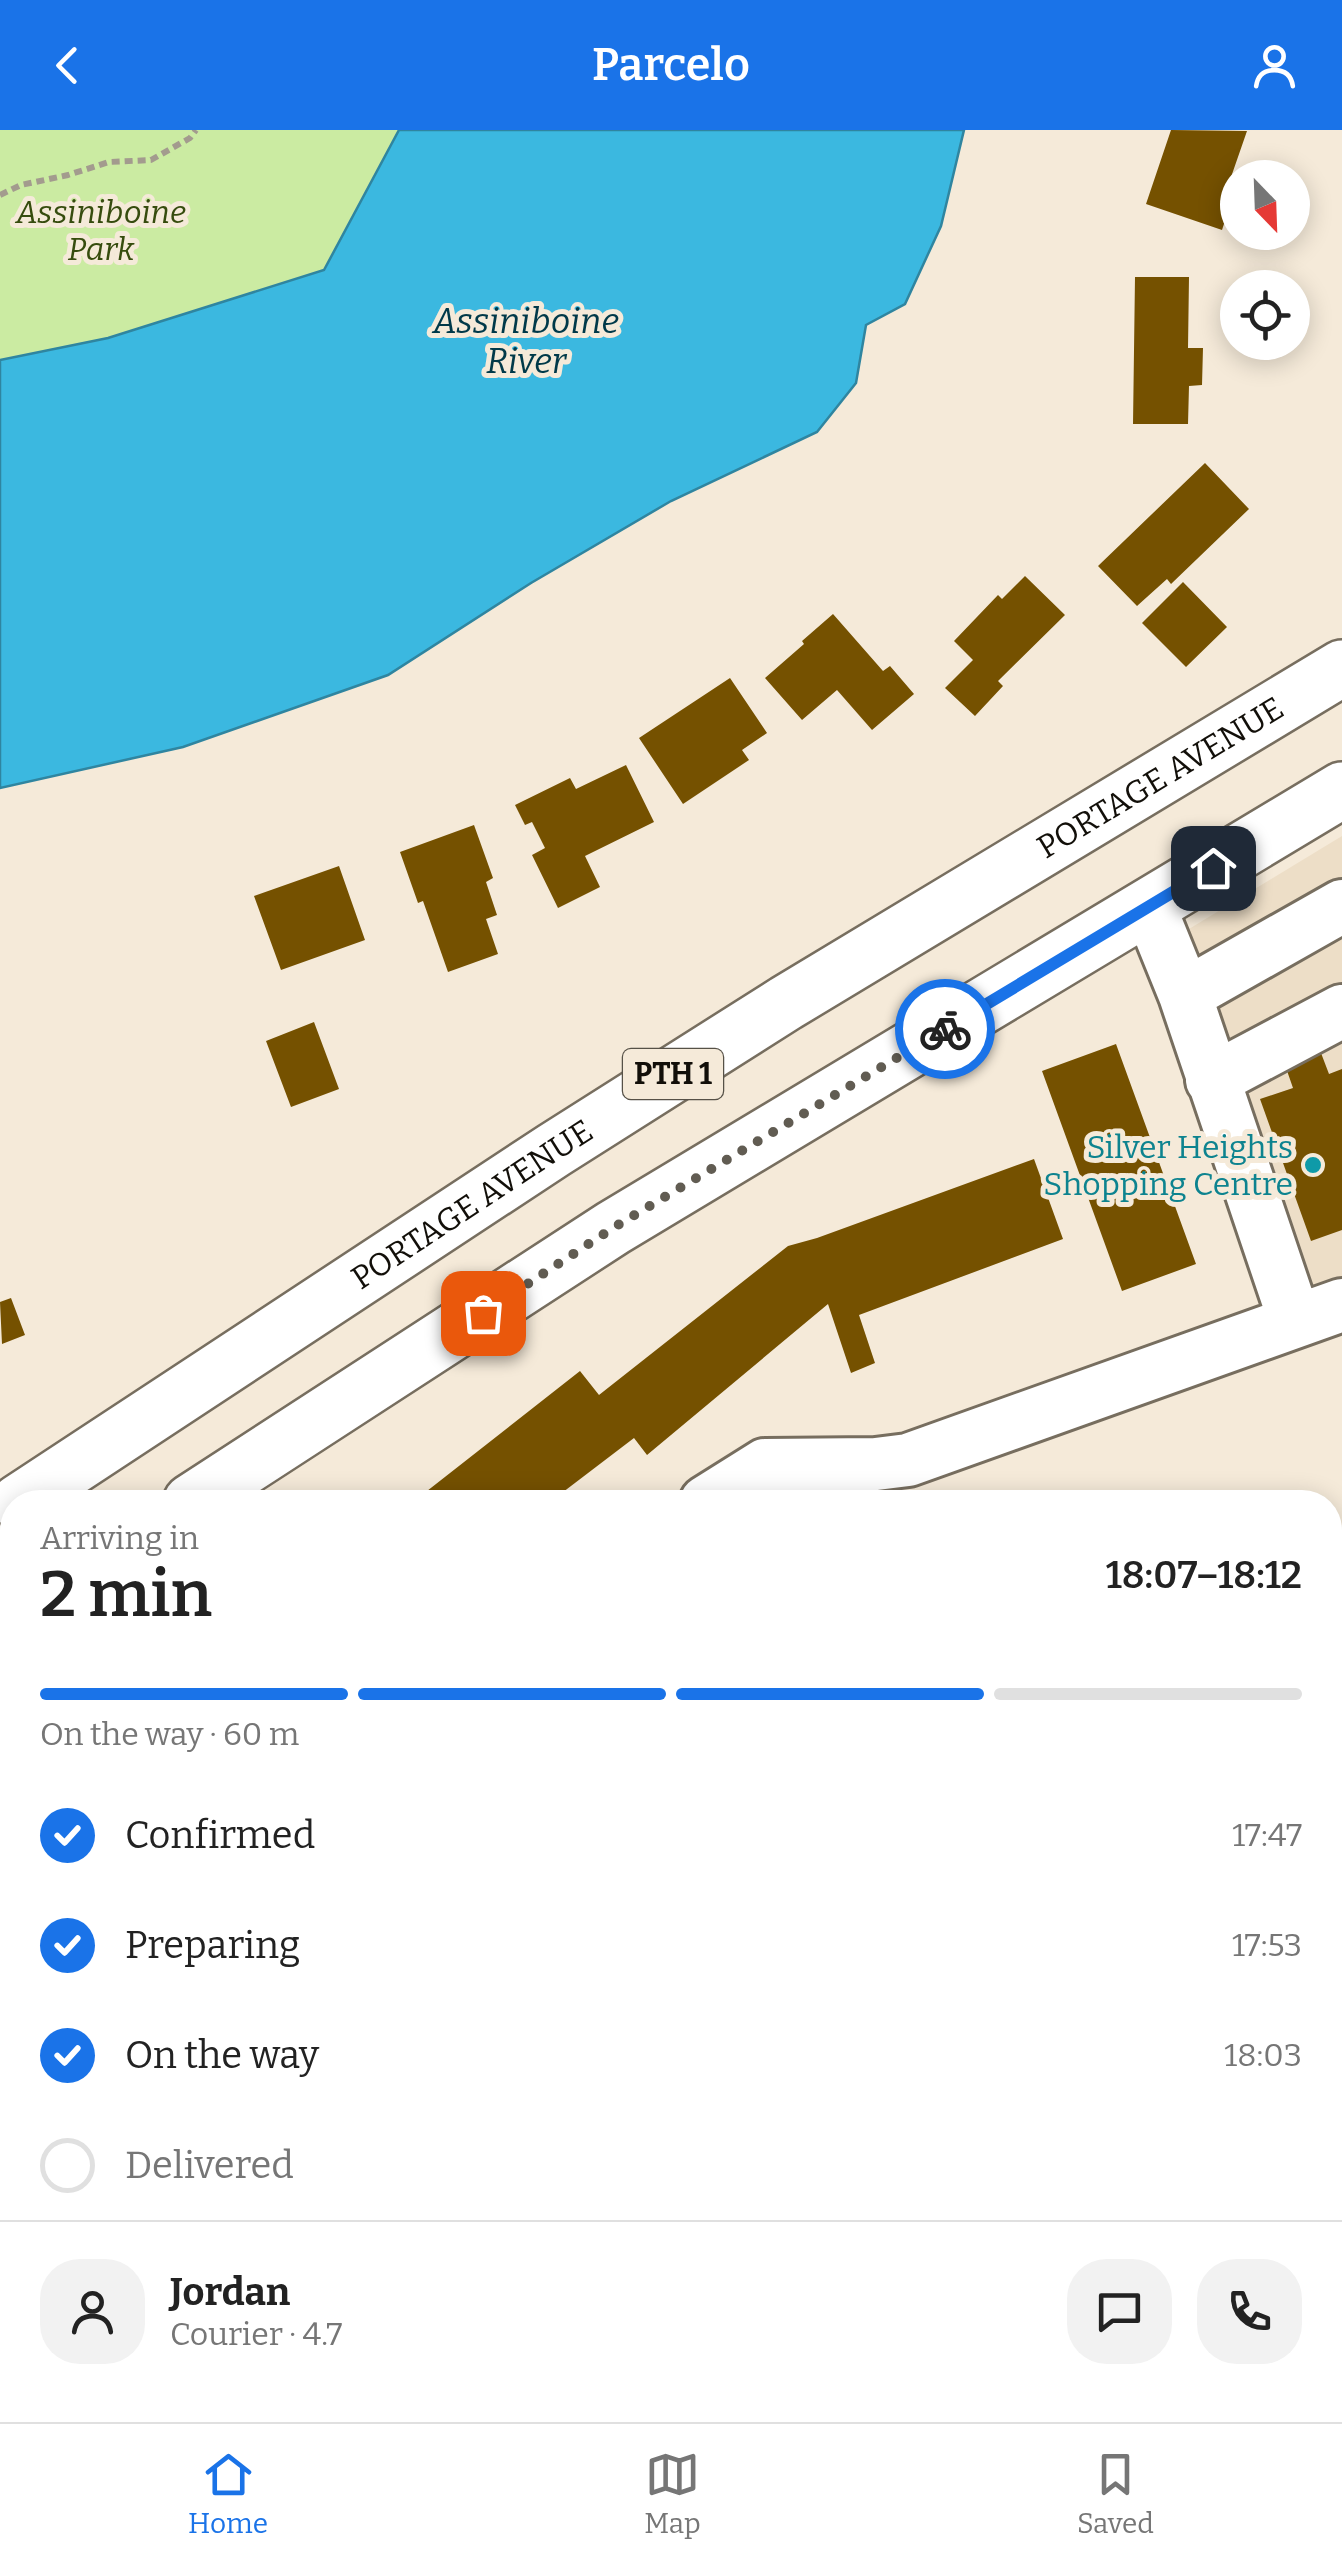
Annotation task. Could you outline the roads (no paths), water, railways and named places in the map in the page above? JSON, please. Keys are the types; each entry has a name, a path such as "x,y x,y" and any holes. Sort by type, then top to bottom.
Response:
{"highway":[{"name":"PORTAGE AVENUE","path":"37,1490 786,1002 1342,668"},
{"path":"209,1490 613,1228 1342,790"}],"street":[{"path":"725,1490 765,1465 908,1460 1319,1313 1212,1080 1185,994 1149,906"},
{"path":"1185,994 1342,906"},
{"path":"1212,1080 1342,1010"}],"water":[{"name":"Assiniboine River","path":"399,130 964,130 941,226 905,304 866,325 856,383 817,432 671,501 531,583 388,675 183,747 0,788 0,360 108,338 324,270"}],"place":[{"name":"Silver Heights Shopping Centre","path":"1313,1165"}],"park label":[{"name":"Assiniboine Park","path":"101,230"}]}
